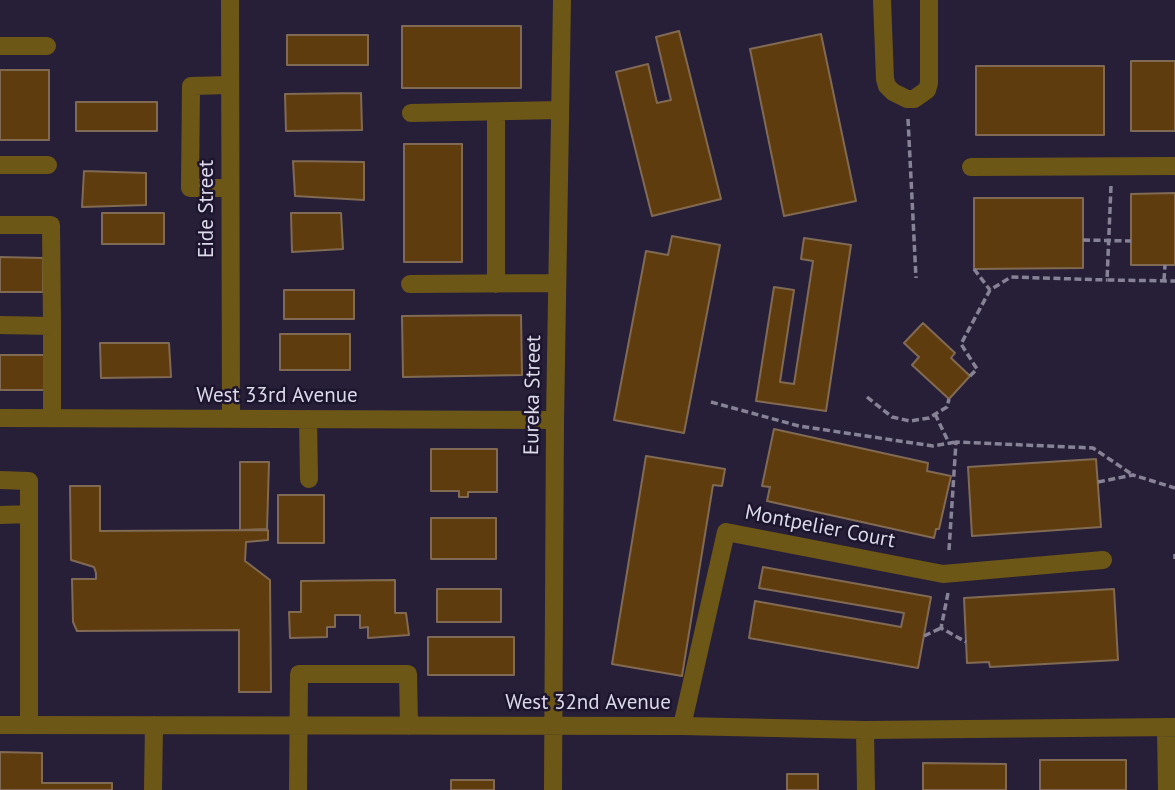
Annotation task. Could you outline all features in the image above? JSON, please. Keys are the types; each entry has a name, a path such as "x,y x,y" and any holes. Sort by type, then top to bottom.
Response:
{"street":[{"name":"Eide Street","path":"229,0 231,419"},
{"name":"Eureka Street","path":"553,790 555,420 562,0"},
{"path":"882,0 885,79 893,92 906,99 914,99 927,90 929,83 929,0"},
{"path":"0,46 47,46"},
{"path":"230,85 191,86 190,188 230,188"},
{"path":"411,113 560,110"},
{"path":"496,112 496,284"},
{"path":"0,165 48,165"},
{"path":"971,167 1175,166"},
{"path":"0,225 51,225 52,418"},
{"path":"410,284 557,283"},
{"path":"0,325 52,326"},
{"name":"West 33rd Avenue","path":"0,418 555,420"},
{"path":"308,419 309,479"},
{"path":"0,480 29,481 29,725"},
{"path":"0,515 29,514"},
{"name":"Montpelier Court","path":"682,726 726,532 943,574 1103,561"},
{"path":"298,790 299,674 408,674 408,726"},
{"name":"West 32nd Avenue","path":"0,725 682,726 865,730 1171,727"},
{"path":"153,790 154,725"},
{"path":"1167,790 1171,727"},
{"path":"865,730 866,790"}],"path":[{"path":"906,99 916,278"},
{"path":"1107,280 1112,166"},
{"path":"1083,240 1131,241"},
{"path":"1164,281 1165,265"},
{"path":"974,268 990,290"},
{"path":"970,376 977,369 961,344 990,290 1011,277 1175,281"},
{"path":"867,397 892,417 910,421 929,418 947,407 949,399"},
{"path":"711,402 799,426 933,446 956,442 1093,448 1133,475 1175,488"},
{"path":"935,414 949,443"},
{"path":"949,550 956,442"},
{"path":"1098,482 1133,475"},
{"path":"1175,554 1175,559"},
{"path":"941,628 952,573"},
{"path":"924,636 941,628"},
{"path":"941,628 966,642"}],"building":[{"path":"402,26 521,26 521,88 402,88"},
{"path":"679,31 721,199 652,216 616,72 648,64 657,103 671,100 656,37"},
{"path":"821,34 856,201 784,216 750,49"},
{"path":"287,35 368,35 368,65 287,65"},
{"path":"1131,61 1175,61 1175,131 1131,131"},
{"path":"976,66 1104,66 1104,135 976,135"},
{"path":"0,70 49,70 49,140 0,140"},
{"path":"361,93 362,130 286,131 285,94"},
{"path":"76,102 157,102 157,131 76,131"},
{"path":"404,144 462,144 462,262 404,262"},
{"path":"293,161 364,162 364,200 295,196"},
{"path":"84,171 146,173 146,205 82,207"},
{"path":"1175,193 1175,265 1131,265 1131,194"},
{"path":"974,198 1083,198 1083,268 974,269"},
{"path":"102,213 164,213 164,244 102,244"},
{"path":"291,213 341,213 343,249 292,252"},
{"path":"672,236 720,245 684,433 614,420 646,251 668,255"},
{"path":"804,238 851,245 826,411 756,401 774,287 794,290 780,382 794,384 813,261 801,259"},
{"path":"0,257 43,258 43,292 0,292"},
{"path":"284,290 354,290 354,319 284,319"},
{"path":"521,315 522,375 403,377 402,316"},
{"path":"923,323 955,353 951,358 970,376 949,399 912,365 919,357 904,343"},
{"path":"280,334 350,334 350,370 280,370"},
{"path":"100,343 169,343 171,377 101,378"},
{"path":"0,355 44,355 44,390 0,390"},
{"path":"774,429 928,463 927,471 951,476 939,529 936,529 934,538 767,501 770,487 762,486"},
{"path":"431,449 497,449 497,492 468,492 468,497 459,497 459,491 431,491"},
{"path":"646,456 725,469 722,486 713,485 682,676 612,664"},
{"path":"1096,459 1101,527 972,536 968,467"},
{"path":"240,462 269,462 267,529 240,530"},
{"path":"70,486 100,486 100,531 268,530 268,540 246,542 245,561 270,580 271,692 239,692 239,630 77,631 73,622 72,579 96,579 96,573 94,567 71,560"},
{"path":"278,495 324,495 324,543 278,543"},
{"path":"431,518 496,518 496,559 431,559"},
{"path":"763,567 931,597 918,668 749,638 755,601 901,627 904,613 759,588"},
{"path":"395,580 395,613 406,613 409,635 368,638 368,627 360,628 360,615 335,615 335,627 327,627 327,637 290,638 289,612 301,612 301,581"},
{"path":"437,589 501,589 501,622 437,622"},
{"path":"1114,589 1118,660 990,667 989,662 967,663 964,598"},
{"path":"428,637 514,637 514,675 428,675"},
{"path":"0,752 42,753 42,783 112,783 112,790 0,790"},
{"path":"1040,760 1126,760 1126,790 1040,790"},
{"path":"923,763 1006,764 1006,790 923,790"},
{"path":"787,774 818,774 818,790 787,790"},
{"path":"451,780 494,780 494,790 451,790"}]}
